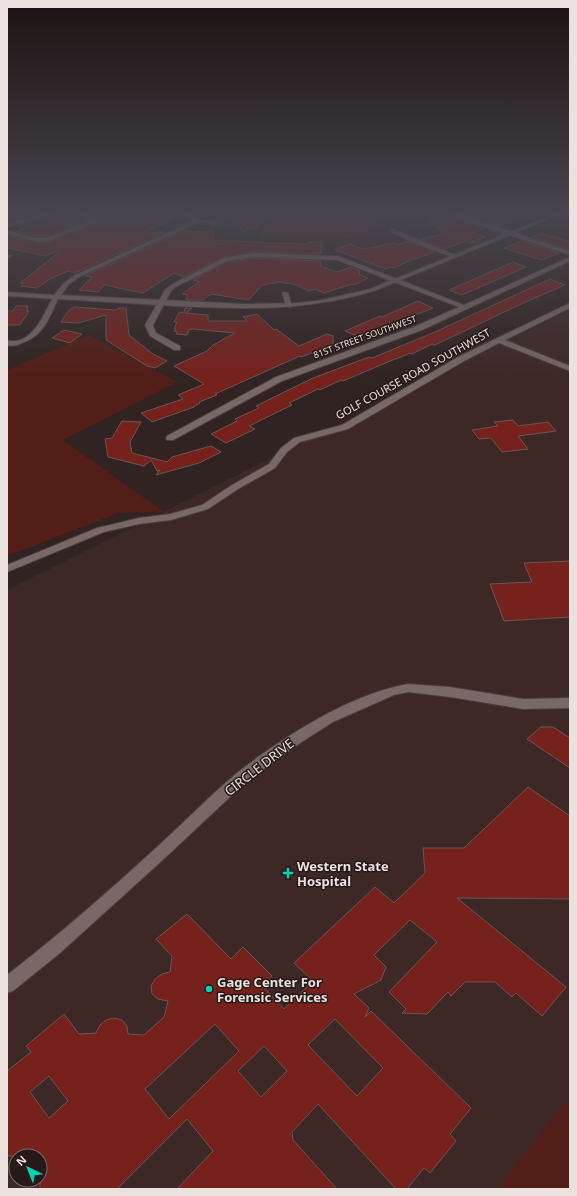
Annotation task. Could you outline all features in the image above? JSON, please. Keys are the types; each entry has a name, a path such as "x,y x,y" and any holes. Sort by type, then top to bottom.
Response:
{"street":[{"path":"9,343 29,338 40,330 56,297 66,284 77,276 93,269"},
{"path":"176,348 156,337 150,330 150,321 168,290 207,269"},
{"path":"365,269 464,307"},
{"path":"7,294 250,307 289,306 347,298 372,290 424,269"},
{"name":"81ST STREET SOUTHWEST","path":"170,438 278,379 401,335 548,269"},
{"path":"285,293 289,306"},
{"name":"GOLF COURSE ROAD SOUTHWEST","path":"7,569 101,530 133,522 171,517 204,507 272,466 284,450 297,440 331,432 358,421 431,376 498,340 570,305"},
{"path":"498,340 570,370"},
{"name":"CIRCLE DRIVE","path":"7,985 54,948 162,852 242,777 295,739 329,719 385,694 408,688 450,692 523,704 570,703"}],"shaded area":[{"name":"Western State Hospital","path":"570,309 570,1189 7,1189 7,590"},
{"path":"89,335 177,382 63,440 164,512 119,513 7,556 7,370"},
{"path":"565,1103 570,1105 570,1189 498,1189"}],"building":[{"path":"38,269 84,269 75,273 68,271 50,279 37,288 21,286 24,283 20,283"},
{"path":"101,269 200,269 184,277 174,273 143,293 104,285 98,292 79,290 92,277 85,276"},
{"path":"214,269 328,269 337,272 346,269 355,269 360,271 359,274 368,278 354,285 352,284 324,293 315,289 309,291 297,285 280,282 262,285 249,300 211,294 203,300 186,300 188,295 182,294 199,282 193,280"},
{"path":"497,269 522,269 462,295 449,290"},
{"path":"550,279 565,285 435,345 432,344 412,354 410,353 343,381 341,380 320,390 318,389 289,403 292,405 249,426 255,429 226,443 211,434 237,421 235,419 259,408 256,406 313,378 369,357 372,358 435,332"},
{"path":"418,301 433,308 360,337 345,331 380,316 382,317"},
{"path":"16,306 28,306 27,311 29,311 20,325 7,325 7,311 13,311"},
{"path":"74,307 116,310 118,308 126,308 129,335 153,354 167,361 155,368 147,366 106,340 106,315 78,323 61,322 68,311"},
{"path":"185,308 192,308 186,313 208,315 208,321 247,321 243,317 257,314 274,330 276,329 299,346 327,334 333,336 333,347 328,347 301,357 300,356 215,394 217,395 199,402 200,403 194,407 152,422 141,413 183,399 178,395 204,384 174,366 207,351 213,345 235,333 192,329 189,330 187,335 176,334 177,332 174,331 176,329 174,329 177,322 174,322 179,312 184,313"},
{"path":"64,330 82,334 70,343 52,338"},
{"path":"513,420 518,426 548,422 556,431 518,436 528,449 502,452 491,438 479,439 472,430 498,426 494,422"},
{"path":"122,421 141,422 130,442 132,453 167,462 172,457 211,446 221,452 199,463 156,475 160,470 157,471 151,460 144,466 108,457 105,439 112,438"},
{"path":"570,561 570,617 504,621 490,584 532,582 524,563"},
{"path":"541,727 553,727 570,738 570,768 527,739"},
{"name":"Gage Center For Forensic Services","path":"528,787 570,816 570,899 457,898 566,987 542,1016 516,993 512,997 495,982 465,982 451,996 448,992 427,1014 402,1013 406,1009 389,992 437,942 410,920 374,955 386,967 381,980 354,994 369,1008 365,1017 371,1011 471,1108 450,1134 456,1141 430,1173 424,1168 407,1189 396,1189 318,1104 292,1132 293,1140 337,1189 177,1189 213,1151 187,1119 117,1189 40,1189 48,1188 48,1148 8,1148 7,1156 7,1071 31,1052 26,1046 64,1014 79,1034 96,1033 100,1025 106,1020 114,1018 122,1020 127,1026 128,1034 144,1035 164,1017 168,1001 158,999 152,994 151,986 155,979 162,974 170,972 172,956 156,939 187,914 231,959 243,947 272,976 262,985 284,1009 313,981 294,963 375,887 394,903 425,873 423,848 464,848","holes":["335,1019 383,1068 357,1096 308,1045","215,1024 239,1051 169,1119 145,1089","264,1046 287,1071 261,1097 238,1071","49,1076 68,1101 49,1118 30,1092"]}],"place":[{"name":"Western State Hospital","path":"288,873"},
{"name":"Gage Center For Forensic Services","path":"209,989"}]}
